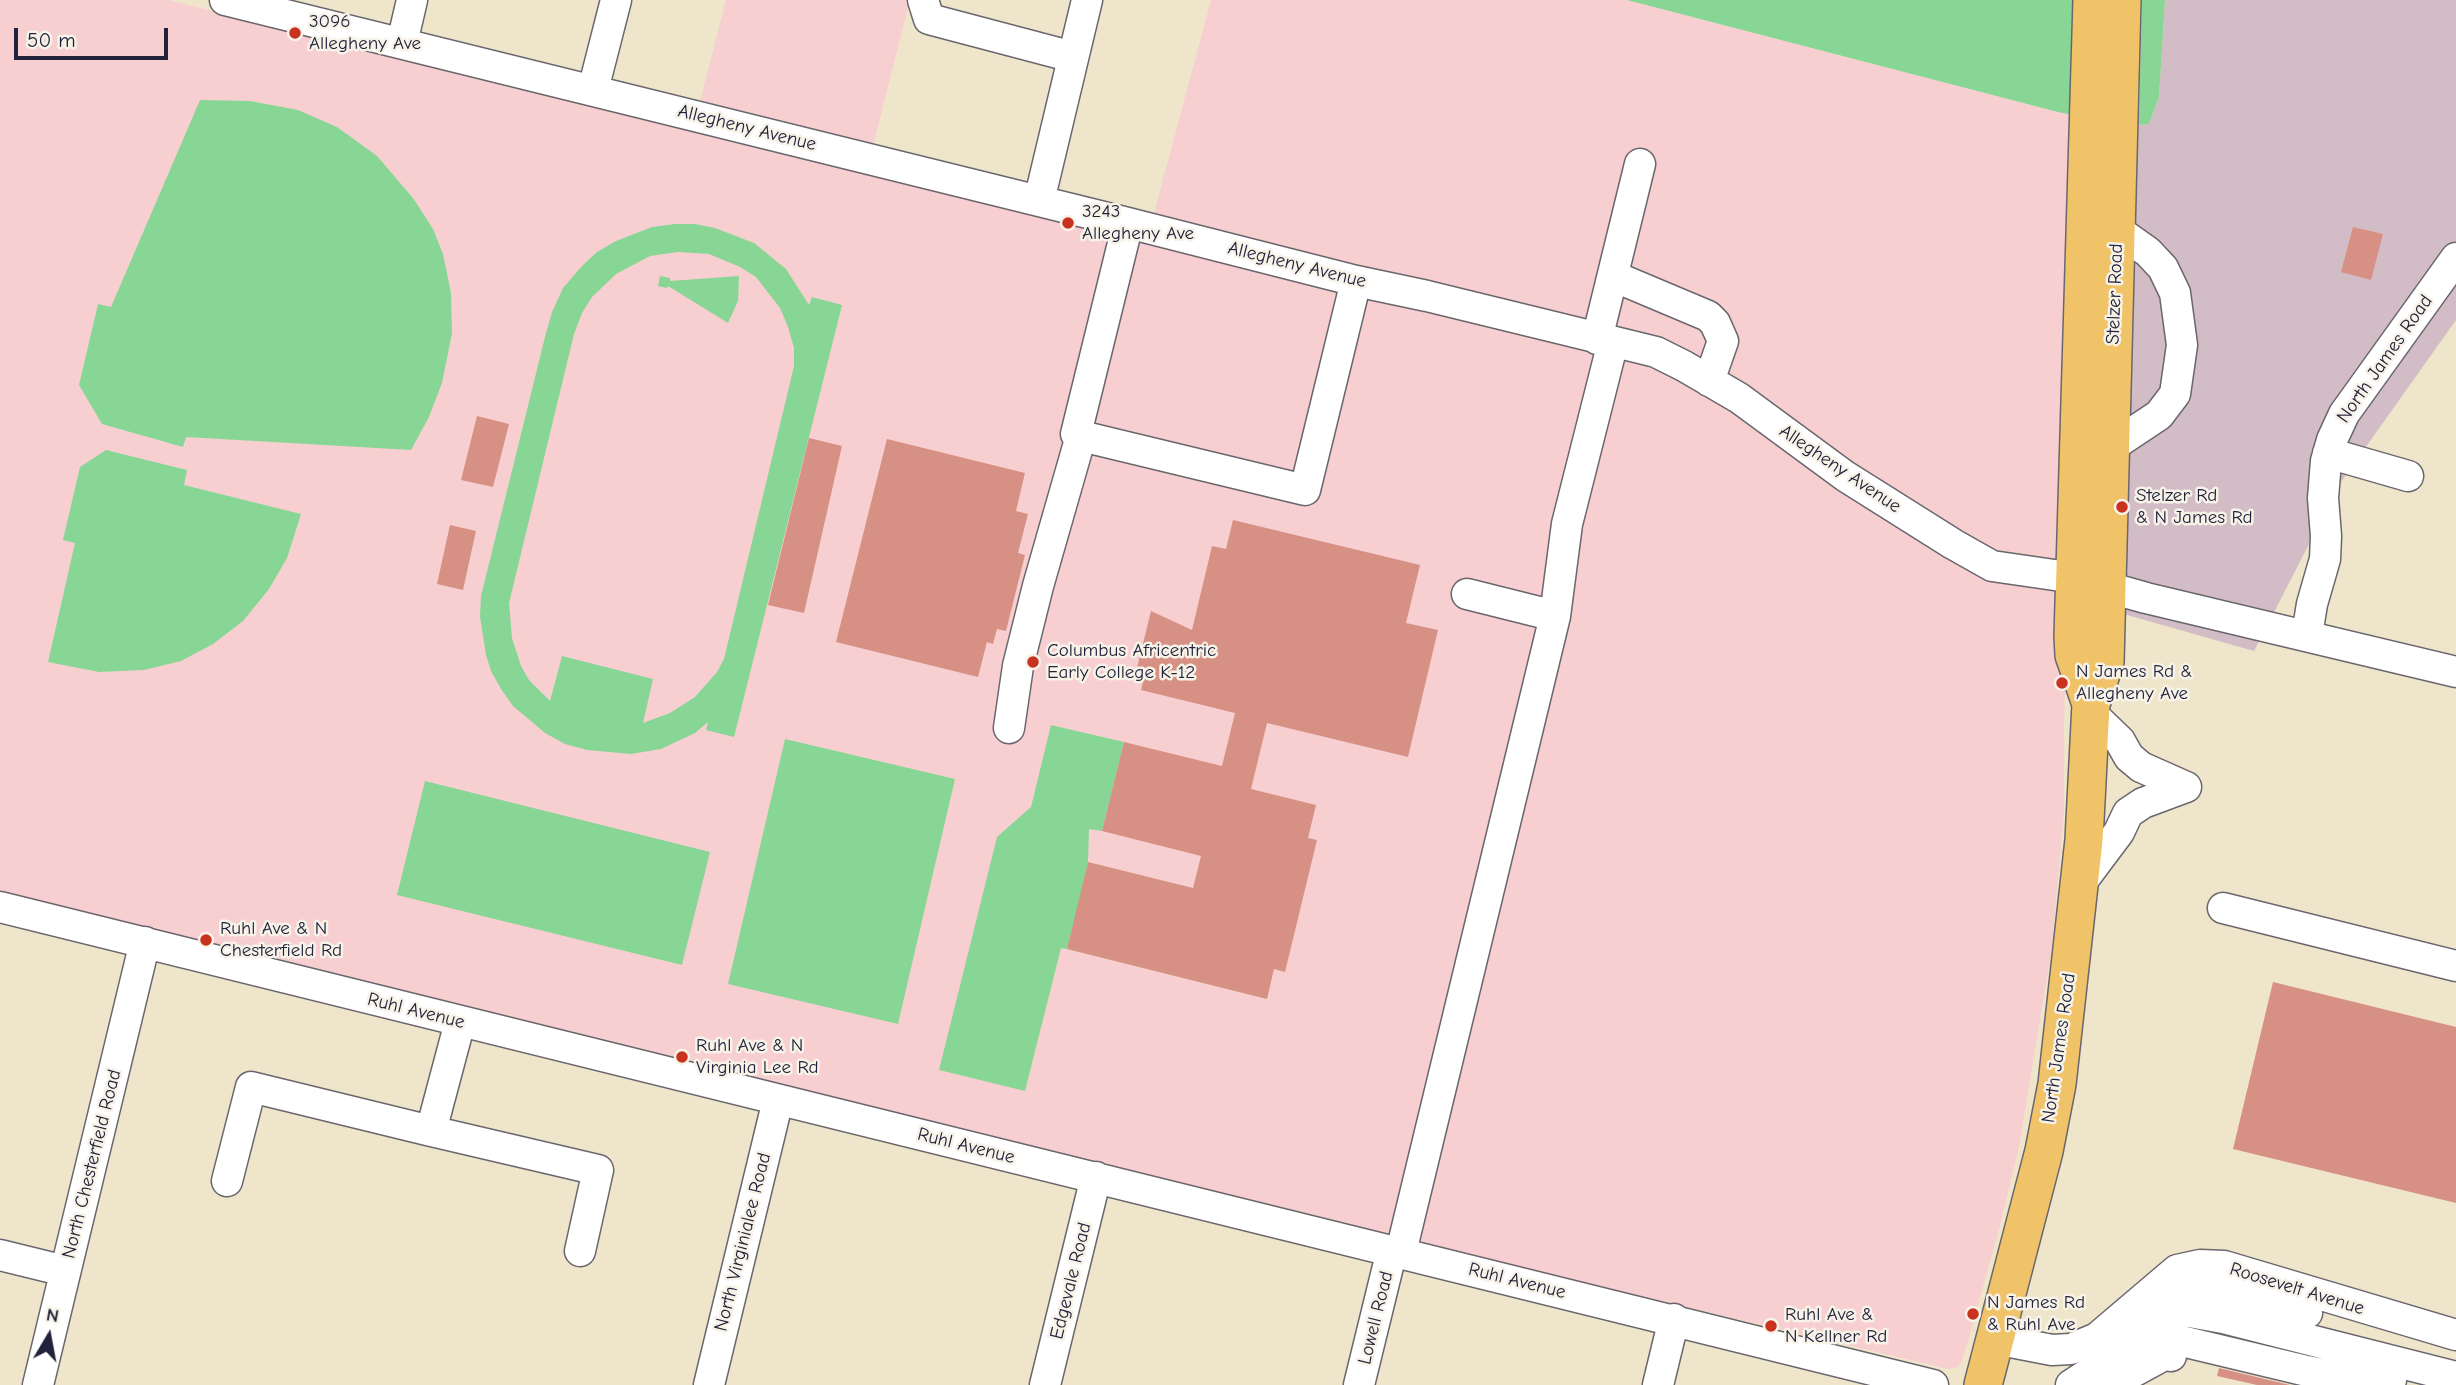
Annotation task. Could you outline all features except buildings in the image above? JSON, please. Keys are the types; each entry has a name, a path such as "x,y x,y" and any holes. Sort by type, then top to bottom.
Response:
{"main road":[{"name":"Stelzer Road","path":"2091,583 2092,0"},
{"name":"Stelzer Road","path":"2091,583 2111,447 2122,0"},
{"name":"North James Road","path":"1983,1385 2044,1151 2057,1084 2080,884 2091,708 2105,662 2091,583"}],"street":[{"name":"Allegheny Avenue","path":"225,0 290,8 402,43 1356,281 1656,352 1739,398 1845,475 1992,566 2091,583"},
{"path":"402,43 412,0"},
{"path":"593,90 616,0"},
{"path":"923,0 929,19 1073,57"},
{"path":"1038,201 1087,0"},
{"name":"Lowell Road","path":"1359,1385 1397,1251 1555,616 1567,524 1605,341 1613,276 1640,164"},
{"path":"1128,223 1076,434 1081,436 1305,490 1356,281"},
{"path":"2111,447 2158,415 2175,394 2182,345 2175,293 2163,268 2148,252 2117,230"},
{"name":"North James Road","path":"2307,635 2312,604 2325,559 2323,498 2328,453 2344,414 2456,258"},
{"path":"1613,276 1709,316 1723,341 1709,381"},
{"path":"1009,728 1018,666 1081,436"},
{"path":"2328,453 2408,476"},
{"path":"2091,583 2456,672"},
{"path":"1467,594 1555,616"},
{"path":"2080,884 2119,832 2128,813 2144,803 2186,787 2141,767 2129,757 2120,741 2091,708"},
{"name":"Ruhl Avenue","path":"0,907 1674,1319 1924,1384"},
{"path":"2223,908 2456,967"},
{"name":"North Chesterfield Road","path":"38,1385 145,943"},
{"path":"431,1132 460,1022"},
{"path":"227,1181 251,1087 598,1170 580,1251"},
{"name":"North Virginialee Road","path":"709,1385 778,1100"},
{"name":"Edgevale Road","path":"1045,1385 1096,1177"},
{"path":"0,1255 65,1271"},
{"name":"Roosevelt Avenue","path":"1995,1339 2052,1350 2071,1349 2097,1338 2177,1270 2200,1265 2224,1266 2456,1335"},
{"path":"2071,1385 2120,1353 2196,1287 2211,1287 2456,1350"},
{"path":"2166,1312 2190,1312 2234,1320 2456,1377"},
{"path":"1658,1385 1674,1319"},
{"path":"2120,1353 2169,1338 2338,1377 2437,1385"},
{"path":"2109,1385 2164,1355 2195,1360 2293,1385"},
{"path":"2357,1385 2391,1380"}],"shaded area":[{"name":"Columbus Africentric Early College K-12","path":"0,0 168,0 693,129 726,0 910,0 866,174 1146,243 1211,0 1627,0 2058,112 2104,119 2068,603 2064,811 2052,947 2019,1147 2001,1222 1964,1355 1958,1367 1948,1369 1422,1244 0,894"},
{"path":"2165,0 2456,0 2456,320 2341,482 2254,651 2092,605 2104,119 2149,124 2159,97"}],"green space":[{"path":"1627,0 2075,0 2073,115 2058,112"},
{"path":"2142,0 2165,0 2159,97 2149,124 2139,125"},
{"path":"200,100 250,101 298,110 337,127 377,156 413,198 433,229 443,254 451,293 452,333 442,383 429,417 411,450 186,437 183,447 102,424 79,385 98,304 111,307"},
{"path":"695,224 715,228 754,243 786,269 809,305 812,297 842,305 734,737 706,730 708,722 695,733 661,749 631,754 587,750 565,744 545,733 513,706 491,671 480,617 481,596 552,312 563,288 597,252 616,241 652,227","holes":["678,252 709,254 756,277 780,308 794,348 794,366 724,659 717,672 695,697 670,713 643,723 653,679 562,656 550,701 529,680 521,666 512,638 509,603 574,334 592,297 616,274 650,256"]},
{"path":"660,276 670,278 670,281 739,276 738,301 728,323 668,286 658,286"},
{"path":"106,450 187,470 184,485 301,514 287,558 269,589 243,621 213,644 181,661 144,670 99,672 48,662 75,543 63,540 80,467"},
{"path":"1051,725 1124,742 1102,831 1089,829 1088,862 1077,911 1067,949 1061,948 1025,1091 939,1070 997,837 1031,807"},
{"path":"785,739 955,779 898,1024 728,984"},
{"path":"425,781 710,852 682,965 397,895"}],"place":[{"name":"3096 Allegheny Ave","path":"295,33"},
{"name":"3243 Allegheny Ave","path":"1068,223"},
{"name":"Stelzer Rd & N James Rd","path":"2122,507"},
{"name":"Columbus Africentric Early College K-12","path":"1033,662"},
{"name":"N James Rd & Allegheny Ave","path":"2062,683"},
{"name":"Ruhl Ave & N Chesterfield Rd","path":"206,940"},
{"name":"Ruhl Ave & N Virginia Lee Rd","path":"682,1057"},
{"name":"N James Rd & Ruhl Ave","path":"1973,1314"},
{"name":"Ruhl Ave & N Kellner Rd","path":"1771,1326"}]}
